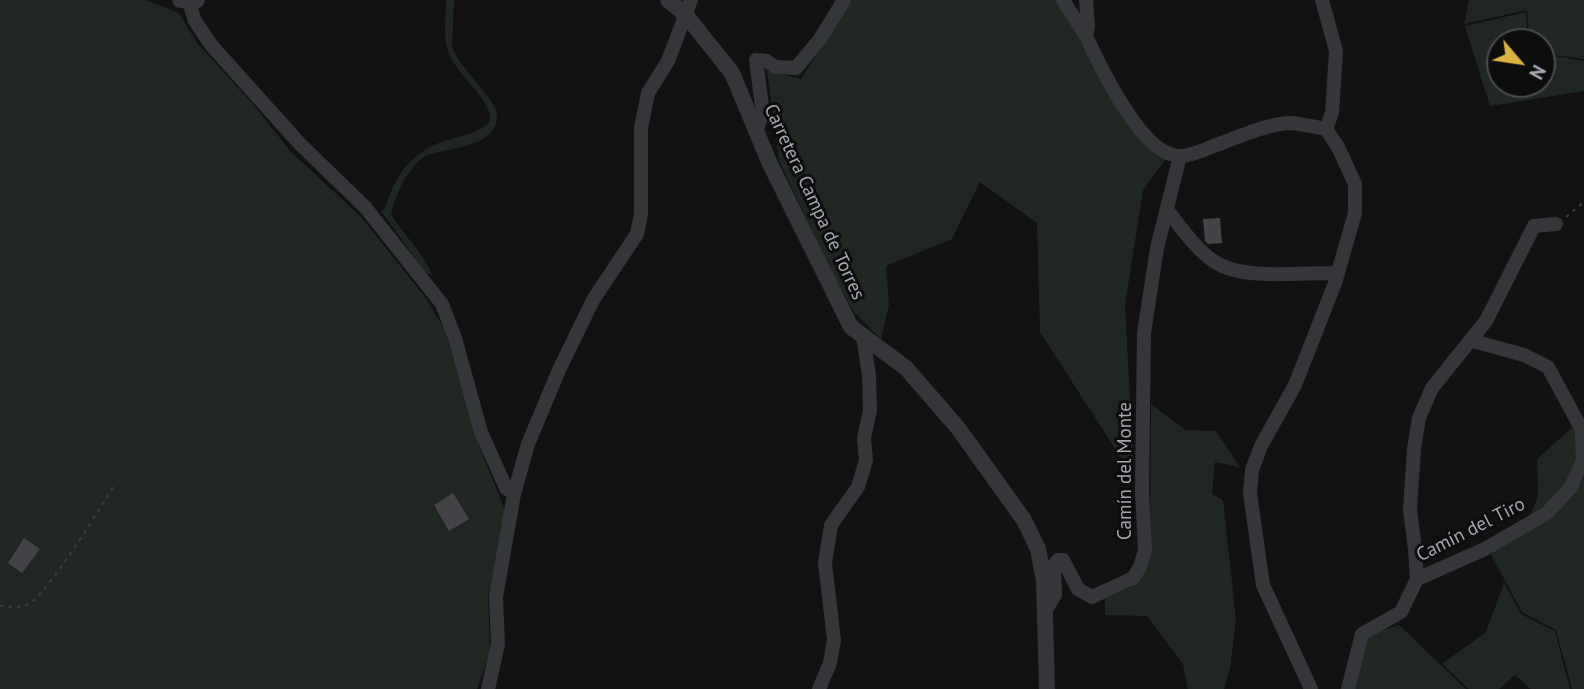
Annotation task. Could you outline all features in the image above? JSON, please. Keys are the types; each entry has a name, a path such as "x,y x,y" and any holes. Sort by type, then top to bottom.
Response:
{"street":[{"name":"Carretera Campa de Torres","path":"668,0 688,7 732,73 756,130 851,327 906,368 958,428 1024,520 1038,549 1044,581 1047,689"},
{"path":"756,130 763,114 756,60 767,61 775,68 796,68 820,39 844,0"},
{"path":"1063,0 1086,36 1130,118 1148,138 1167,153 1180,156 1257,130 1290,123 1326,130 1338,147 1355,184 1355,214 1338,273 1296,385 1261,446 1252,470 1250,493 1263,585 1311,689"},
{"path":"1086,0 1086,36"},
{"path":"1322,0 1336,51 1332,113 1326,130"},
{"path":"189,1 195,20 212,46 300,144 365,207 442,304 455,338 481,432 506,488 514,494"},
{"path":"491,687 498,644 496,597 514,494 528,444 559,370 593,300 637,234 641,214 640,128 648,93 668,61 688,7"},
{"path":"1180,156 1167,210 1205,254 1228,270 1259,274 1338,273"},
{"name":"Camín del Monte","path":"1046,610 1055,595 1054,565 1058,560 1063,560 1078,589 1091,597 1133,578 1140,567 1145,550 1142,491 1144,333 1157,248 1167,210"},
{"name":"Camín del Tiro","path":"1348,689 1362,634 1401,612 1417,579 1409,510 1413,449 1419,418 1432,388 1473,341 1486,321 1534,226 1556,224"},
{"path":"819,689 830,663 834,640 825,563 831,525 858,487 866,460 864,438 870,410 869,375 863,336"},
{"name":"Camín del Tiro","path":"1417,579 1485,549 1548,513 1571,487 1583,461 1582,430 1548,367 1524,355 1473,341"}],"path":[{"path":"1556,224 1584,202"},
{"path":"0,606 9,608 29,604 38,596 114,484"}],"shaded area":[{"path":"0,0 146,0 179,13 197,43 252,103 291,152 360,216 425,297 445,330 480,448 508,518 488,597 490,652 477,689 0,689"},
{"path":"446,0 454,0 452,46 462,65 491,101 497,117 488,135 479,141 420,160 403,182 395,200 391,215 433,276 422,270 381,211 385,208 401,173 417,156 426,149 476,131 490,122 486,105 458,69 448,51 445,32"},
{"path":"851,0 1063,0 1118,98 1165,160 1143,190 1125,305 1134,478 1040,332 1037,223 980,182 952,239 886,266 889,305 881,339 854,312 779,161 767,71 801,79"},
{"path":"1469,0 1584,0 1584,59 1556,55 1556,28 1529,28 1527,10 1464,24"},
{"path":"1526,12 1527,28 1486,28 1486,93 1465,26"},
{"path":"1556,56 1584,61 1584,91 1556,95"},
{"path":"1488,98 1540,98 1490,106"},
{"path":"1151,404 1186,430 1216,431 1240,467 1215,462 1212,494 1223,500 1236,620 1230,668 1224,689 1188,689 1183,664 1147,616 1105,615 1105,599 1131,587 1150,553"},
{"path":"1584,417 1580,484 1563,502 1525,529 1538,496 1537,459"},
{"path":"1584,476 1584,689 1572,689 1556,630 1522,612 1490,553 1558,509 1579,487"},
{"path":"1504,583 1521,614 1555,631 1570,689 1531,689 1515,675 1499,689 1469,689 1442,664 1486,632"},
{"path":"1399,625 1466,689 1352,689 1366,635"}],"building":[{"path":"1220,218 1222,243 1208,244 1205,241 1203,219"},
{"path":"453,493 469,519 449,531 434,505"},
{"path":"24,538 40,549 22,573 8,563"}]}
